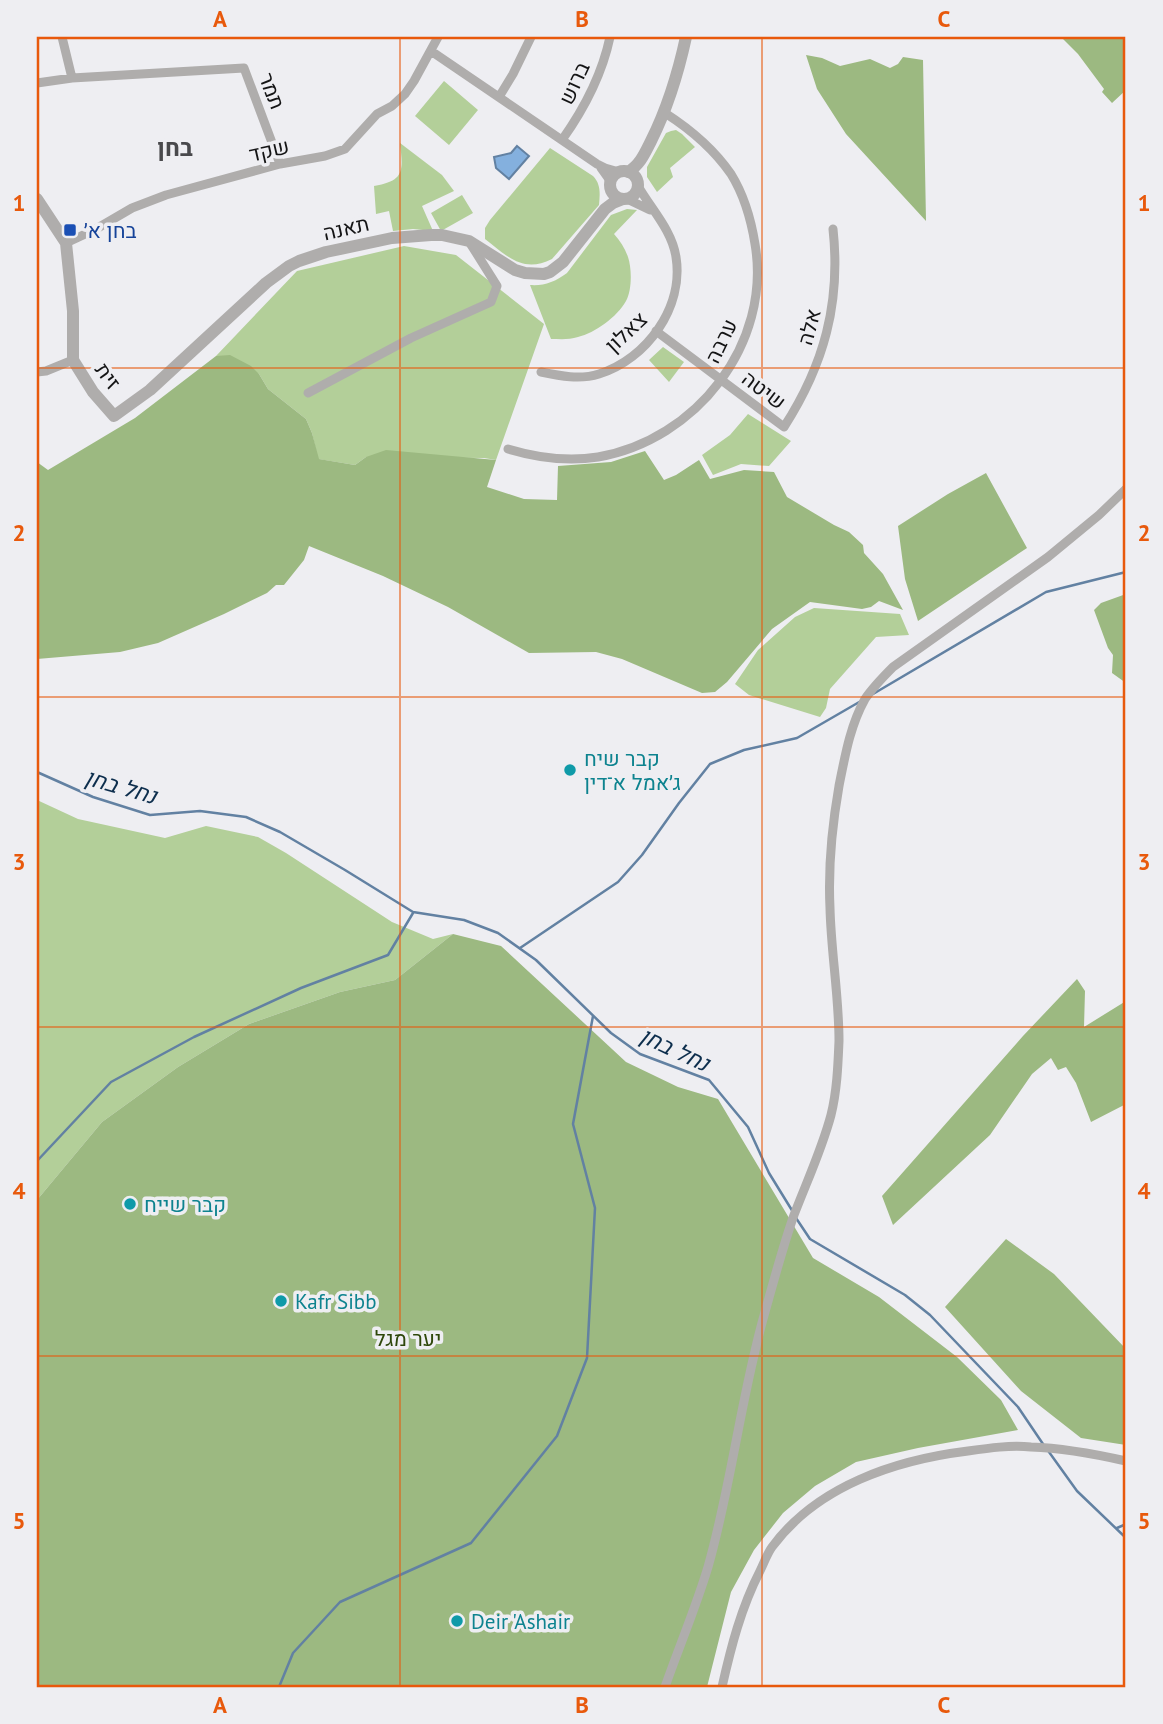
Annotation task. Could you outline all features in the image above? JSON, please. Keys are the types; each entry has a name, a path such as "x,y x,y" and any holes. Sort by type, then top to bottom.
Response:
{"street":[{"path":"62,37 72,78"},
{"name":"שקד","path":"65,243 148,201 196,186 345,149 377,114 399,100 414,81 438,37"},
{"path":"499,97 531,37"},
{"name":"ברוש","path":"562,140 589,96 610,37"},
{"name":"תאנה","path":"114,416 150,390 266,283 299,261 326,252 405,236 442,235 469,242 515,270 534,275 557,268 605,209 640,160 664,113 678,77 686,37"},
{"path":"431,51 624,180 635,195 625,199"},
{"name":"תמר","path":"37,83 72,78 244,68 280,164"},
{"name":"ערבה","path":"508,449 564,460 598,457 643,443 677,424 701,403 722,380 747,333 756,306 758,272 749,212 732,175 706,144 664,113"},
{"path":"624,180 615,196 655,213"},
{"name":"צאלון","path":"541,372 573,377 600,374 626,361 648,342 672,304 677,272 673,243 655,213 624,180"},
{"name":"זית","path":"37,199 65,243 73,311 73,360 93,392 114,416"},
{"name":"תאנה","path":"605,209 625,199"},
{"name":"אלה","path":"784,427 809,383 831,318 836,273 833,229"},
{"path":"308,393 411,338 491,302 497,286 469,242"},
{"name":"שיטה","path":"656,331 784,427"},
{"path":"37,372 73,360"},
{"path":"665,1687 708,1567 764,1315 794,1217 819,1155 832,1113 839,1038 830,908 830,863 836,802 853,726 873,688 893,667 1048,557 1126,489"},
{"path":"722,1687 733,1641 748,1598 771,1549 790,1526 817,1503 840,1489 861,1478 939,1454 995,1447 1031,1446 1126,1461"}],"green space":[{"path":"1061,37 1126,37 1126,90 1112,103 1078,54"},
{"path":"806,55 840,66 870,59 890,68 898,64 903,57 923,60 926,221 846,134 817,89"},
{"path":"444,81 478,110 449,145 415,116"},
{"path":"676,130 695,147 670,168 673,177 657,192 647,177 647,167 666,133"},
{"path":"400,143 442,175 454,191 422,206 433,231 393,231 389,211 376,214 374,186 397,178 402,161"},
{"path":"550,148 596,179 600,193 599,205 552,259 532,265 524,264 508,257 485,239 485,228"},
{"path":"462,195 473,213 441,231 431,213"},
{"path":"627,209 637,210 614,234 627,254 631,273 626,301 605,324 591,332 571,339 551,339 530,285 549,283 567,273 611,215"},
{"path":"404,246 456,255 544,324 496,460 366,457 355,465 318,459 306,419 268,389 259,374 216,356 297,271"},
{"path":"663,347 684,362 669,382 649,360"},
{"path":"230,355 251,366 268,389 306,419 319,459 355,465 366,457 386,450 496,460 487,487 524,499 557,500 558,466 611,462 645,451 664,480 699,460 710,479 744,470 774,472 787,497 849,532 863,545 864,553 883,574 903,610 879,601 862,609 810,602 772,629 727,682 715,692 702,693 622,659 596,652 529,653 448,607 383,576 309,546 304,560 284,585 276,585 267,593 158,643 120,652 37,659 37,462 48,470 135,418 216,356"},
{"path":"748,414 791,441 769,466 741,464 713,475 702,455 730,435"},
{"path":"986,473 1027,548 918,621 905,579 898,526"},
{"path":"1126,594 1126,683 1112,673 1113,655 1094,610 1101,603"},
{"path":"814,608 900,614 909,635 876,637 830,689 826,708 820,717 749,695 735,684 758,650 795,617"},
{"path":"37,800 78,819 165,838 206,826 258,837 392,922 433,939 453,934 395,980 340,992 249,1024 178,1067 102,1122 37,1200"},
{"name":"יער מגל","path":"453,934 501,946 626,1062 678,1087 718,1099 813,1258 879,1297 957,1357 1001,1400 1018,1430 856,1462 815,1486 783,1513 754,1550 731,1592 707,1687 37,1687 37,1200 102,1122 178,1067 249,1024 340,992 395,980"},
{"path":"1077,979 1085,991 1084,1027 1126,1001 1126,1104 1091,1122 1076,1083 1066,1067 1058,1070 1051,1058 1032,1074 990,1135 893,1225 882,1196"},
{"path":"1006,1239 1054,1274 1126,1349 1126,1445 1081,1438 1021,1391 945,1307"}],"water":[{"path":"517,146 529,156 509,179 496,168 494,157 511,153"}],"waterway":[{"path":"873,694 1046,592 1126,572"},
{"path":"520,948 618,882 642,855 710,764 744,750 797,738 861,701"},
{"name":"נחל בחן","path":"37,772 93,797 150,815 200,811 246,817 280,832 413,912 464,920 498,933 536,960 611,1033 640,1054 709,1080 748,1127 769,1173 793,1212"},
{"path":"37,1161 111,1082 194,1037 301,988 388,955 413,913"},
{"path":"279,1687 293,1653 340,1602 471,1543 557,1436 587,1358 595,1208 573,1124 593,1016"},
{"name":"נחל בחן","path":"796,1218 810,1239 905,1295 930,1315 1018,1407 1043,1444"},
{"name":"נחל בחן","path":"1049,1452 1077,1491 1126,1538"},
{"path":"1117,1528 1126,1524"}],"place":[{"name":"בחן א׳","path":"70,230"},
{"name":"קבר שיח ג׳אמל א־דין","path":"570,770"},
{"name":"קבר שייח","path":"130,1204"},
{"name":"Kafr Sibb","path":"281,1301"},
{"name":"Deir 'Ashair","path":"457,1621"}],"district":[{"name":"בחן","path":"175,147"}]}
